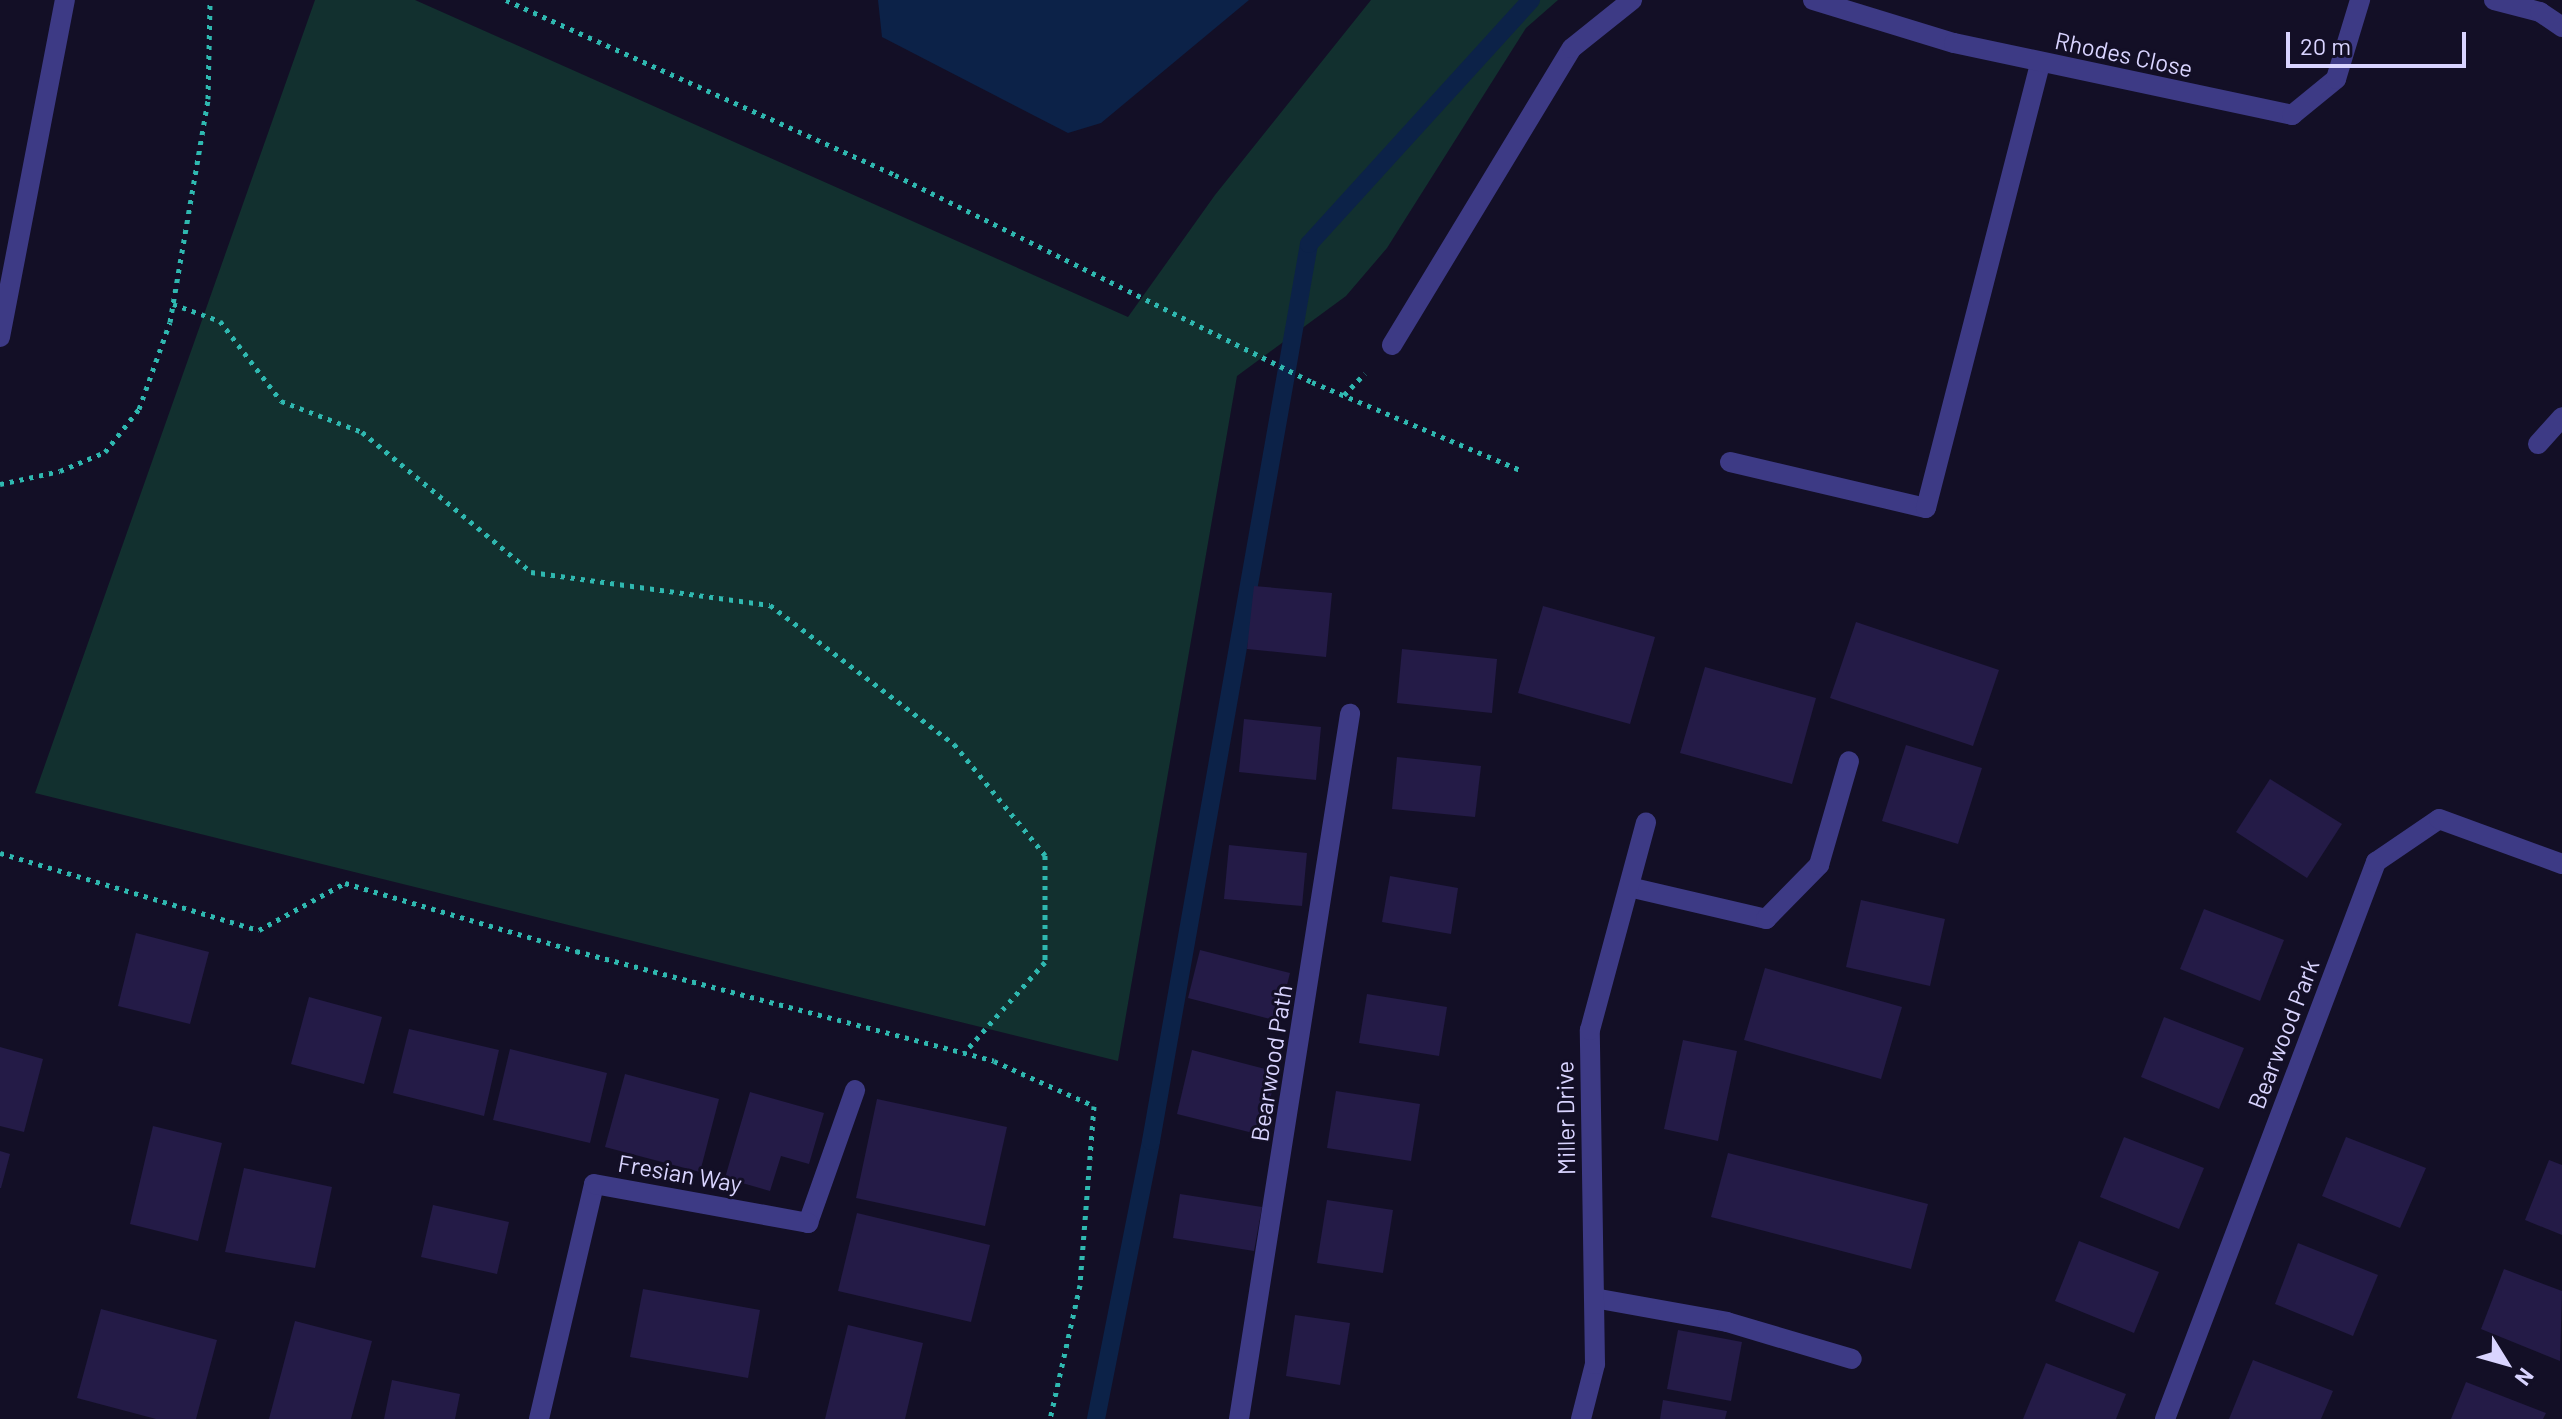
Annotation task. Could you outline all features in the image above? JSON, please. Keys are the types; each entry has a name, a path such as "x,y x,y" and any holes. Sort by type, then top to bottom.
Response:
{"street":[{"path":"0,337 65,0"},
{"path":"1392,345 1572,48 1632,0"},
{"name":"Rhodes Close","path":"1820,1 2040,63 2292,115 2336,79 2360,0"},
{"path":"2494,0 2540,12 2562,27"},
{"path":"1730,462 1926,508 2040,63"},
{"path":"2538,444 2562,417"},
{"name":"Bearwood Path","path":"1239,1419 1350,714"},
{"path":"1629,887 1766,919 1819,865 1849,761"},
{"name":"Bearwood Park","path":"2165,1419 2376,862 2439,819 2562,864"},
{"name":"Miller Drive","path":"1581,1419 1595,1364 1590,1030 1646,822"},
{"name":"Fresian Way","path":"539,1419 594,1184 808,1223 855,1090"},
{"path":"1594,1298 1727,1322 1852,1359"}],"path":[{"path":"0,484 60,471 105,452 139,409 173,304 208,99 210,0"},
{"path":"506,0 895,175 1253,350 1312,382 1523,471"},
{"path":"173,304 220,321 281,401 362,432 531,572 770,605 954,744 1045,855 1045,962 964,1053"},
{"path":"0,853 259,930 345,883 576,951 994,1061 1094,1106 1080,1285 1050,1419"}],"green space":[{"path":"315,0 415,0 1128,317 1215,195 1371,0 1558,0 1526,28 1387,248 1346,296 1237,376 1118,1061 35,793"}],"water":[{"path":"878,0 1249,0 1101,123 1068,133 882,37"}],"building":[{"path":"1254,586 1332,593 1326,657 1247,649"},
{"path":"1543,606 1655,637 1630,724 1518,693"},
{"path":"1856,622 1999,670 1973,746 1830,698"},
{"path":"1402,649 1497,659 1492,713 1397,703"},
{"path":"1705,667 1816,698 1792,784 1680,753"},
{"path":"1244,719 1321,727 1316,780 1239,772"},
{"path":"1906,745 1982,768 1958,844 1882,821"},
{"path":"1397,757 1481,766 1475,817 1392,809"},
{"path":"2270,779 2342,824 2307,878 2236,832"},
{"path":"1229,845 1307,853 1302,906 1224,899"},
{"path":"1390,876 1458,888 1451,934 1382,922"},
{"path":"1861,900 1945,919 1930,986 1846,967"},
{"path":"2204,909 2284,940 2260,1001 2180,969"},
{"path":"136,933 209,952 190,1024 118,1006"},
{"path":"1200,950 1290,973 1278,1021 1188,998"},
{"path":"1765,968 1902,1007 1881,1079 1744,1040"},
{"path":"1367,994 1447,1007 1439,1056 1359,1043"},
{"path":"309,997 382,1017 364,1084 291,1064"},
{"path":"2164,1017 2244,1048 2219,1109 2141,1077"},
{"path":"409,1029 499,1050 484,1116 393,1093"},
{"path":"1683,1040 1737,1051 1718,1141 1664,1129"},
{"path":"0,1047 43,1059 24,1132 0,1126"},
{"path":"510,1049 607,1073 590,1143 493,1120"},
{"path":"1192,1050 1277,1072 1261,1135 1177,1114"},
{"path":"625,1074 719,1099 700,1172 605,1147"},
{"path":"1336,1091 1420,1104 1411,1161 1327,1148"},
{"path":"750,1092 824,1113 809,1164 781,1156 770,1191 725,1178"},
{"path":"877,1099 1007,1127 985,1226 856,1198"},
{"path":"153,1126 222,1143 198,1241 130,1224"},
{"path":"2124,1137 2204,1168 2179,1229 2100,1197"},
{"path":"2346,1137 2426,1168 2400,1228 2322,1196"},
{"path":"0,1151 10,1154 1,1188 0,1188"},
{"path":"1728,1153 1928,1204 1911,1269 1711,1217"},
{"path":"2549,1160 2562,1165 2562,1235 2525,1220"},
{"path":"244,1168 332,1187 315,1268 225,1252"},
{"path":"1180,1194 1262,1207 1254,1251 1173,1238"},
{"path":"1327,1200 1393,1210 1383,1273 1317,1263"},
{"path":"433,1205 509,1222 497,1274 421,1257"},
{"path":"857,1213 990,1245 971,1322 838,1291"},
{"path":"2079,1241 2159,1272 2134,1333 2055,1301"},
{"path":"2298,1243 2378,1275 2353,1336 2275,1304"},
{"path":"2504,1269 2562,1291 2560,1361 2481,1329"},
{"path":"643,1289 760,1310 748,1378 630,1357"},
{"path":"101,1309 217,1340 196,1419 156,1419 77,1398"},
{"path":"1295,1315 1350,1323 1340,1385 1286,1376"},
{"path":"295,1321 372,1341 351,1419 269,1419"},
{"path":"848,1325 923,1343 905,1419 825,1419"},
{"path":"1678,1330 1742,1342 1731,1401 1667,1389"},
{"path":"2253,1360 2333,1391 2321,1419 2229,1419"},
{"path":"2046,1363 2126,1394 2116,1419 2023,1419"},
{"path":"392,1380 460,1394 455,1419 384,1419"},
{"path":"2466,1382 2546,1413 2543,1419 2451,1419"},
{"path":"1663,1400 1727,1411 1725,1419 1660,1419"}],"waterway":[{"path":"1096,1419 1151,1141 1309,244 1531,0"}]}
